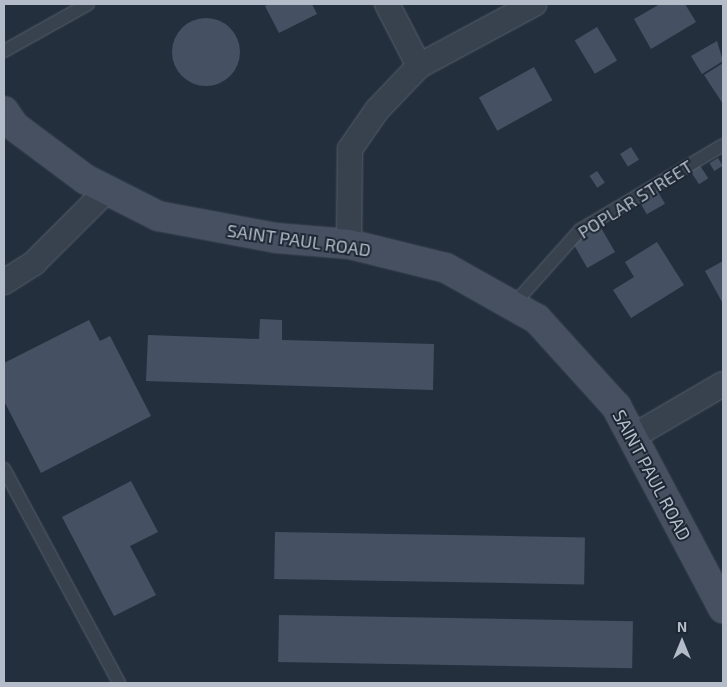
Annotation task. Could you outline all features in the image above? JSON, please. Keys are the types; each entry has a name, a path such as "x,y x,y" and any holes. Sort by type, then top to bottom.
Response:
{"main road":[{"name":"SAINT PAUL ROAD","path":"4,111 14,126 106,190 158,216 276,238 349,244 446,268 537,319 616,406 723,608"}],"street":[{"path":"387,4 419,66"},
{"path":"349,244 350,149 376,110 419,66 534,4"},
{"path":"4,282 34,263 106,190"},
{"path":"632,437 723,384"}],"lane":[{"path":"4,50 88,4"},
{"name":"POPLAR STREET","path":"513,305 580,230 723,145"},
{"path":"4,469 119,683"}],"building":[{"path":"270,4 312,4 317,14 279,33 265,6"},
{"path":"660,4 685,4 696,22 651,49 634,19"},
{"path":"213,18 225,24 234,33 240,45 238,65 230,76 213,86 199,86 182,76 174,65 172,45 182,28 193,20"},
{"path":"597,27 617,60 595,74 575,40"},
{"path":"717,41 723,61 702,74 691,56"},
{"path":"723,63 723,104 704,75"},
{"path":"534,67 552,100 497,131 479,98"},
{"path":"631,147 639,160 628,167 620,154"},
{"path":"718,158 723,166 714,171 710,163"},
{"path":"699,164 708,178 699,184 690,170"},
{"path":"597,171 605,183 597,188 590,176"},
{"path":"657,190 665,204 647,214 639,200"},
{"path":"600,226 615,252 587,268 572,242"},
{"path":"657,242 684,285 631,318 613,290 634,277 625,262"},
{"path":"723,261 723,301 722,302 705,271"},
{"path":"260,319 282,320 282,340 434,344 433,390 146,381 148,335 259,339"},
{"path":"89,320 100,341 110,336 151,416 41,473 4,401 4,363"},
{"path":"131,481 158,532 130,546 156,595 114,616 62,517"},
{"path":"275,532 585,537 584,584 274,579"},
{"path":"279,615 633,621 632,668 278,662"}]}
